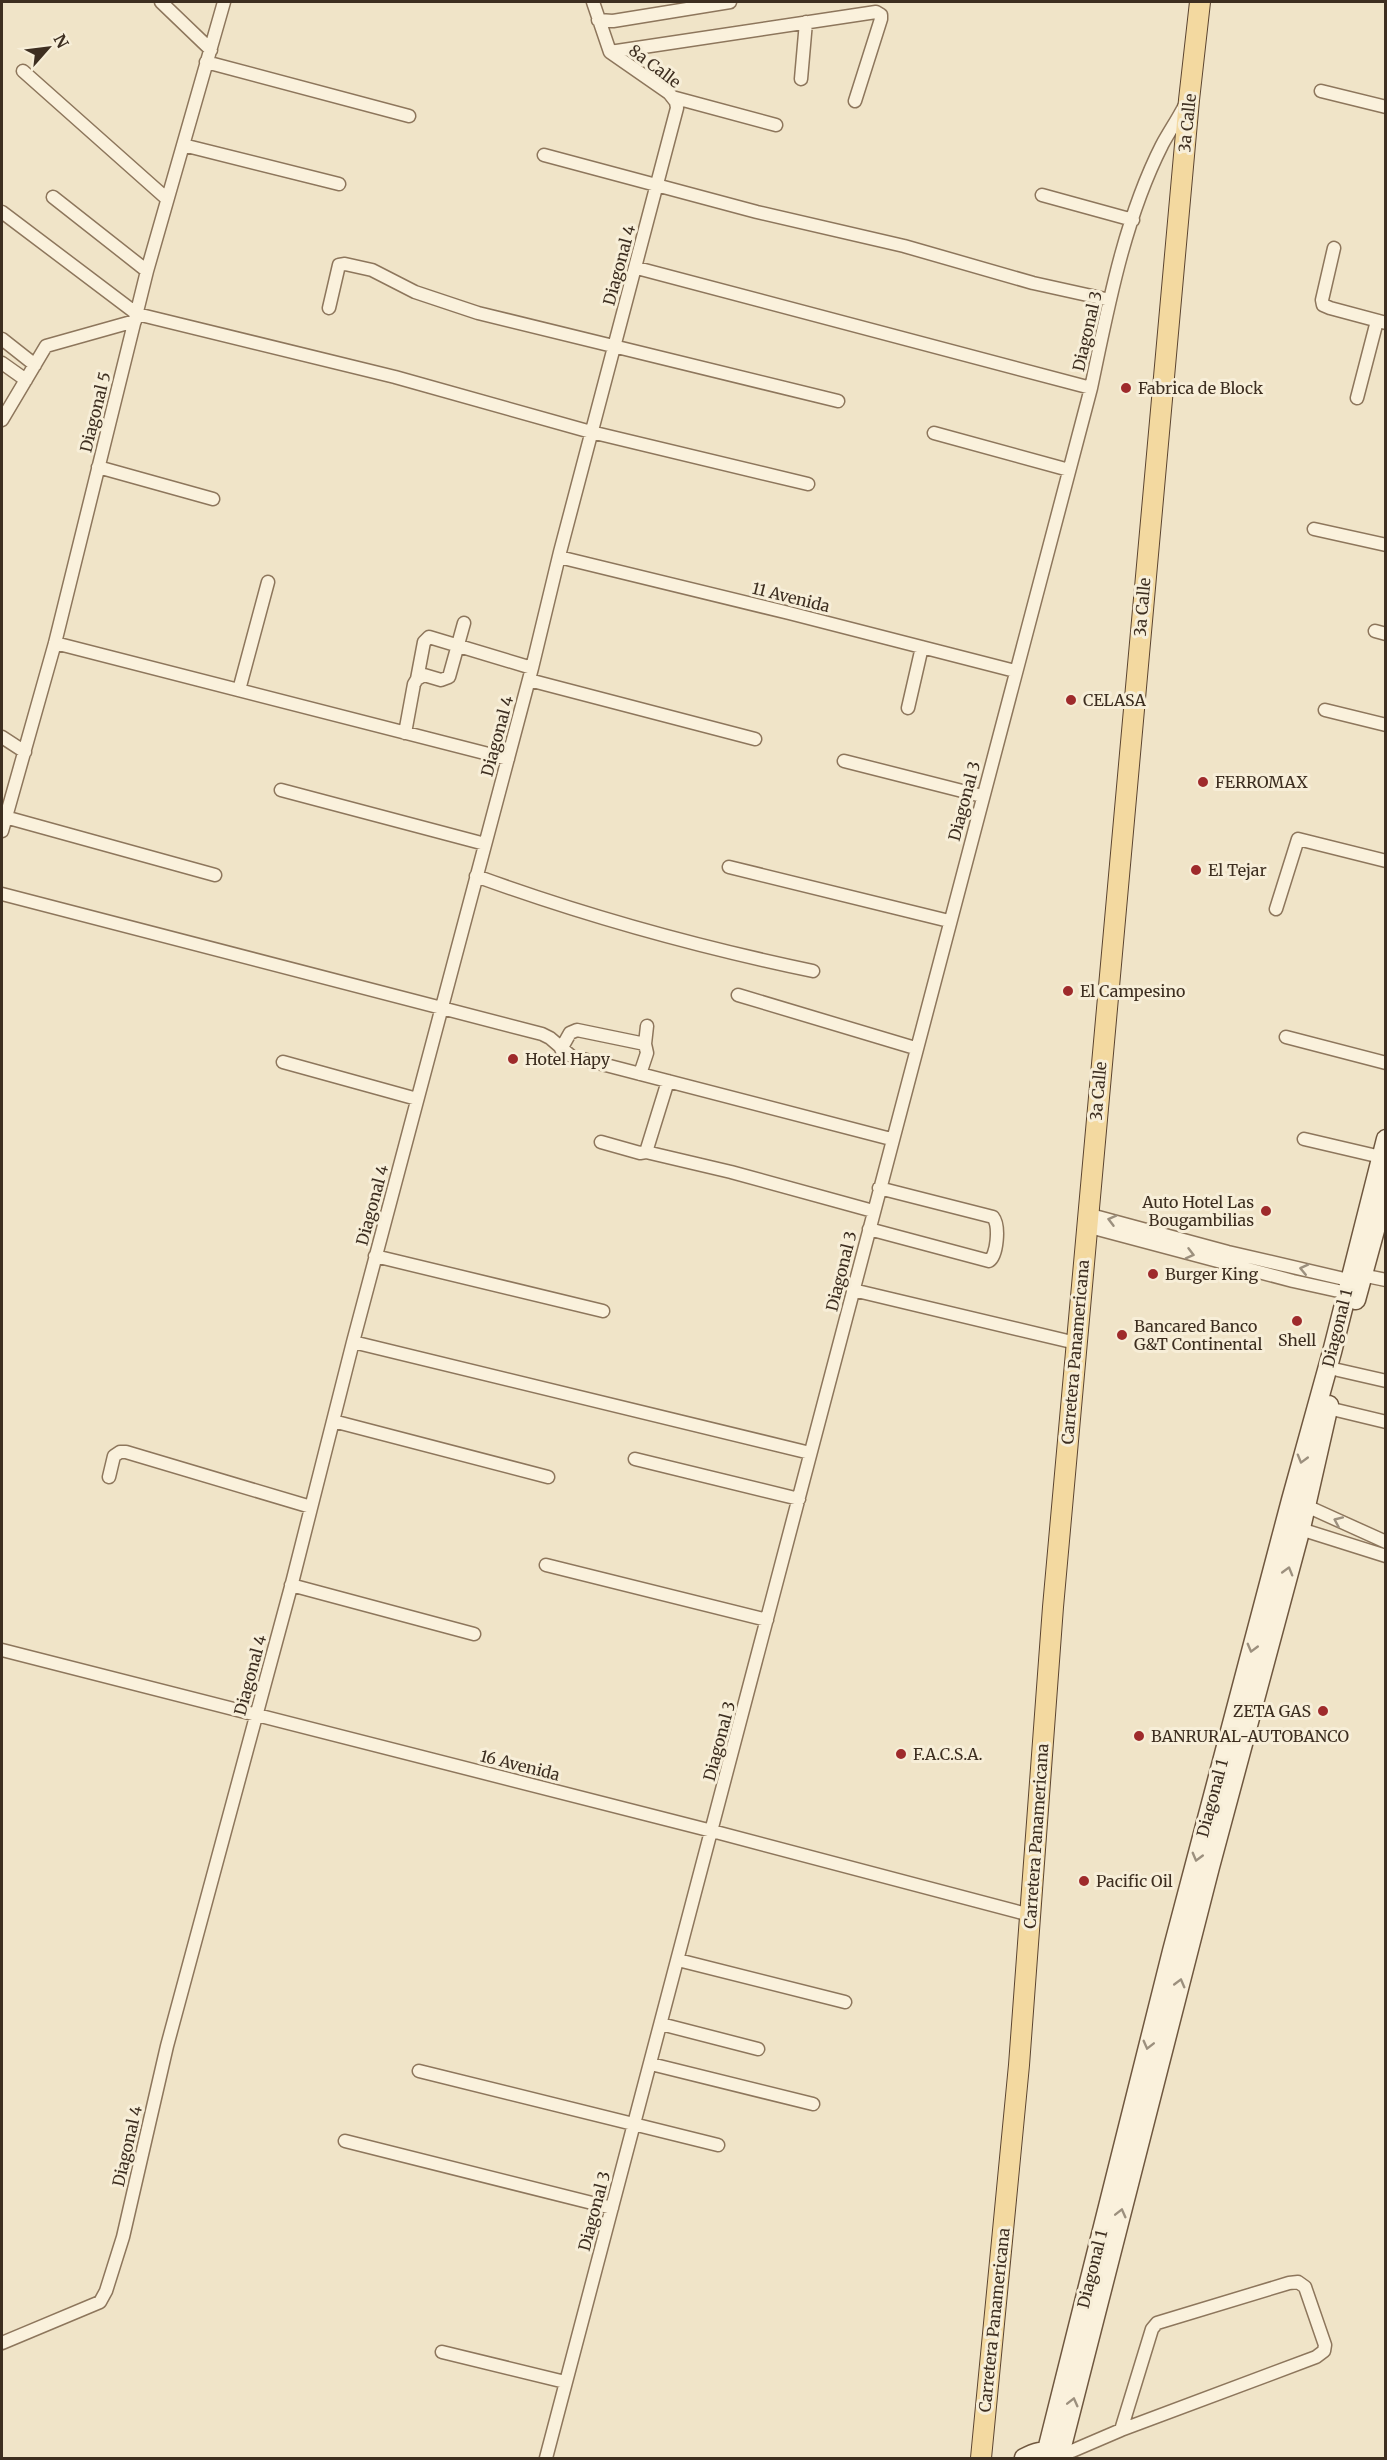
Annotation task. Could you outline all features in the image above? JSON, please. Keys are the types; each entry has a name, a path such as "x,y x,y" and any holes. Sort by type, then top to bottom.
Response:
{"main road":[{"name":"3a Calle","path":"1086,1220 1189,100 1200,2"},
{"name":"Diagonal 1","path":"1298,1503 1338,1370 1354,1283 1386,1138"},
{"name":"Diagonal 1","path":"1053,2455 1210,1867 1292,1526 1354,1283 1386,1190"},
{"name":"Carretera Panamericana","path":"981,2458 1019,2065 1049,1647 1086,1220"},
{"path":"1024,2458 1033,2452 1053,2455"}],"street":[{"path":"161,2 211,50"},
{"name":"Diagonal 5","path":"2,831 55,644 147,271 224,2"},
{"path":"593,2 610,52 876,12 881,15 855,101"},
{"path":"598,20 622,20 730,2"},
{"path":"801,80 806,22"},
{"name":"8a Calle","path":"610,52 675,103"},
{"path":"206,62 409,116"},
{"path":"23,71 167,199"},
{"path":"1321,91 1386,107"},
{"name":"Diagonal 3","path":"546,2458 799,1499 891,1139 1091,388 1110,300 1133,220 1162,146 1189,100"},
{"path":"675,103 776,125"},
{"name":"Diagonal 4","path":"2,2343 94,2307 104,2297 123,2237 167,2046 531,674 613,347 637,268 675,103"},
{"path":"183,145 339,184"},
{"path":"543,154 757,212 904,246 1033,283 1110,300"},
{"path":"1042,195 1133,220"},
{"path":"53,197 147,271"},
{"path":"2,212 136,317 395,377 591,432 808,484"},
{"path":"1334,248 1323,304 1330,309 1381,322 1357,398"},
{"path":"328,308 339,265 345,264 372,270 415,292 478,314 838,401"},
{"path":"637,268 1091,388"},
{"path":"2,420 44,348 49,344 136,317"},
{"path":"2,339 35,365"},
{"path":"2,363 26,381"},
{"path":"934,433 1069,470"},
{"path":"98,467 213,499"},
{"path":"1314,529 1386,545"},
{"name":"11 Avenida","path":"559,557 1015,671"},
{"path":"239,690 268,582"},
{"path":"417,679 424,675 441,680 449,677 464,623"},
{"path":"405,733 414,684 427,638 457,646 531,674 755,739"},
{"path":"55,644 508,759"},
{"path":"908,708 922,647"},
{"path":"1324,710 1386,725"},
{"path":"2,737 25,752"},
{"path":"844,761 982,796"},
{"path":"281,790 485,844"},
{"path":"5,817 215,875"},
{"path":"1276,909 1298,840 1386,861"},
{"path":"729,867 949,921"},
{"path":"476,876 544,901 642,931 732,954 813,971"},
{"path":"2,894 440,1010 542,1034 571,1056 891,1139"},
{"path":"738,995 915,1048"},
{"path":"640,1074 647,1053 645,1044 647,1026"},
{"path":"561,1049 570,1033 578,1030 645,1044"},
{"path":"1286,1037 1386,1063"},
{"path":"283,1062 417,1099"},
{"path":"646,1152 668,1081"},
{"path":"1304,1138 1381,1157"},
{"path":"601,1142 640,1153 646,1152 731,1172 873,1211"},
{"path":"869,1228 989,1261 993,1256 997,1226 993,1217 879,1188"},
{"path":"1086,1220 1158,1239 1354,1283 1386,1280"},
{"path":"375,1256 603,1311"},
{"path":"853,1290 1076,1342"},
{"path":"353,1342 810,1453"},
{"path":"1338,1370 1386,1381"},
{"path":"1328,1408 1386,1422"},
{"path":"333,1421 548,1477"},
{"path":"109,1477 114,1456 120,1452 126,1452 311,1507"},
{"path":"635,1459 799,1499"},
{"path":"1298,1503 1386,1542"},
{"path":"1292,1526 1386,1556"},
{"path":"1354,1546 1359,1530"},
{"path":"546,1565 767,1620"},
{"path":"291,1585 474,1634"},
{"name":"16 Avenida","path":"2,1650 712,1831 1030,1915"},
{"path":"678,1960 845,2002"},
{"path":"661,2024 758,2049"},
{"path":"651,2064 813,2104"},
{"path":"419,2071 718,2145"},
{"path":"345,2141 612,2208"},
{"path":"1053,2455 1072,2451 1324,2352 1325,2345 1305,2288 1298,2282 1289,2283 1157,2323 1152,2329 1121,2430"},
{"path":"442,2352 565,2382"}],"place":[{"name":"Fabrica de Block","path":"1126,388"},
{"name":"CELASA","path":"1071,700"},
{"name":"FERROMAX","path":"1203,782"},
{"name":"El Tejar","path":"1196,870"},
{"name":"El Campesino","path":"1068,991"},
{"name":"Hotel Hapy","path":"513,1059"},
{"name":"Auto Hotel Las Bougambilias","path":"1266,1211"},
{"name":"Burger King","path":"1153,1274"},
{"name":"Shell","path":"1297,1321"},
{"name":"Bancared Banco G&T Continental","path":"1122,1335"},
{"name":"ZETA GAS","path":"1323,1711"},
{"name":"BANRURAL-AUTOBANCO","path":"1139,1736"},
{"name":"F.A.C.S.A.","path":"901,1754"},
{"name":"Pacific Oil","path":"1084,1881"}]}
